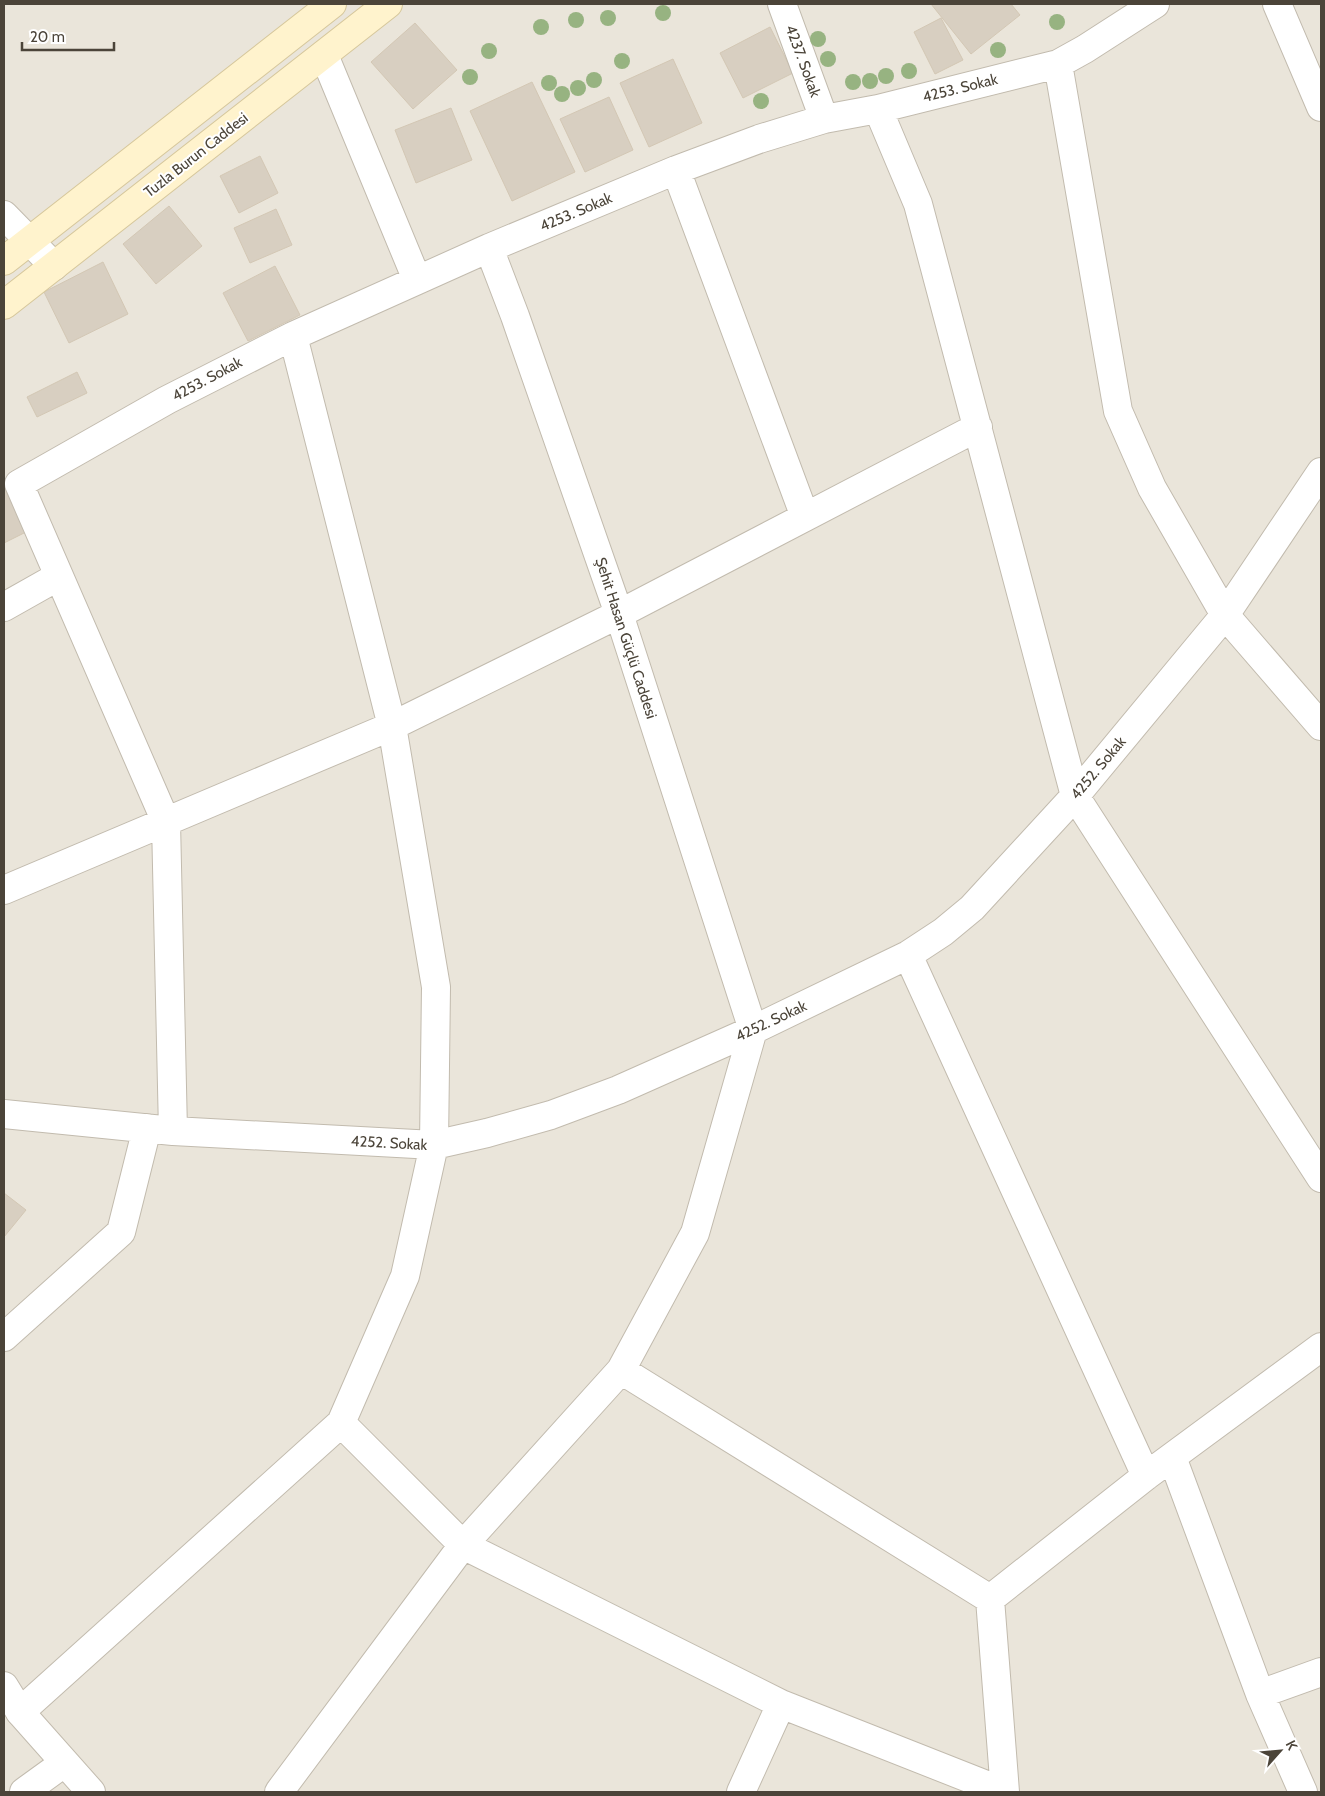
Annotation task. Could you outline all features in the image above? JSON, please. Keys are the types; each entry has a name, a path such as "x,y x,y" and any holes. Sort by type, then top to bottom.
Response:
{"main road":[{"path":"4,261 332,4"},
{"name":"Tuzla Burun Caddesi","path":"4,306 388,4"}],"street":[{"name":"4237. Sokak","path":"782,4 824,119"},
{"name":"4253. Sokak","path":"59,576 19,484 167,400 293,336 489,248 676,170 759,139 824,119 878,108 1058,64 1156,4"},
{"path":"1277,4 1321,107"},
{"path":"324,54 418,280"},
{"path":"1058,64 1118,411 1152,488 1225,616 1321,726"},
{"path":"878,108 918,204 1075,796 1321,1178"},
{"path":"676,170 805,517"},
{"path":"4,215 54,266"},
{"name":"Şehit Hasan Güçlü Caddesi","path":"489,248 619,614 753,1030"},
{"path":"20,1712 341,1423 405,1276 434,1146 436,987 392,726 293,336"},
{"path":"4,890 392,726 619,614 978,428"},
{"name":"4252. Sokak","path":"4,1114 160,1130 434,1146 551,1115 618,1090 753,1030 908,955 943,932 972,908 1075,796 1225,616 1321,472"},
{"path":"4,607 59,576 166,822 160,1130 121,1232 4,1337"},
{"path":"908,955 1146,1476"},
{"path":"279,1792 463,1545 621,1370 695,1233 753,1030"},
{"path":"990,1599 1146,1476 1321,1347"},
{"path":"621,1370 990,1599"},
{"path":"341,1423 463,1545 781,1704 1004,1792 990,1599"},
{"path":"1172,1457 1260,1694 1303,1792"},
{"path":"1260,1694 1321,1672"},
{"path":"4,1686 20,1712 90,1792"},
{"path":"741,1792 781,1704"},
{"path":"24,1792 64,1763"}],"shaded area":[{"path":"4,4 1321,4 1321,1792 4,1792"}],"building":[{"path":"931,4 1011,4 1020,15 971,54"},
{"path":"941,18 963,60 935,74 914,32"},
{"path":"415,23 457,70 413,109 371,62"},
{"path":"770,27 793,73 743,98 720,53"},
{"path":"673,59 702,123 649,147 620,83"},
{"path":"532,82 575,172 512,201 470,111"},
{"path":"609,97 633,150 585,172 560,119"},
{"path":"451,108 472,160 416,183 395,130"},
{"path":"260,156 278,193 239,213 220,176"},
{"path":"169,206 202,246 156,284 123,244"},
{"path":"276,209 292,245 250,263 234,228"},
{"path":"103,262 128,314 69,343 44,292"},
{"path":"275,266 300,315 248,341 223,293"},
{"path":"77,372 87,393 37,417 27,397"},
{"path":"4,486 26,532 4,543"},
{"path":"4,1193 26,1210 4,1237"}]}
